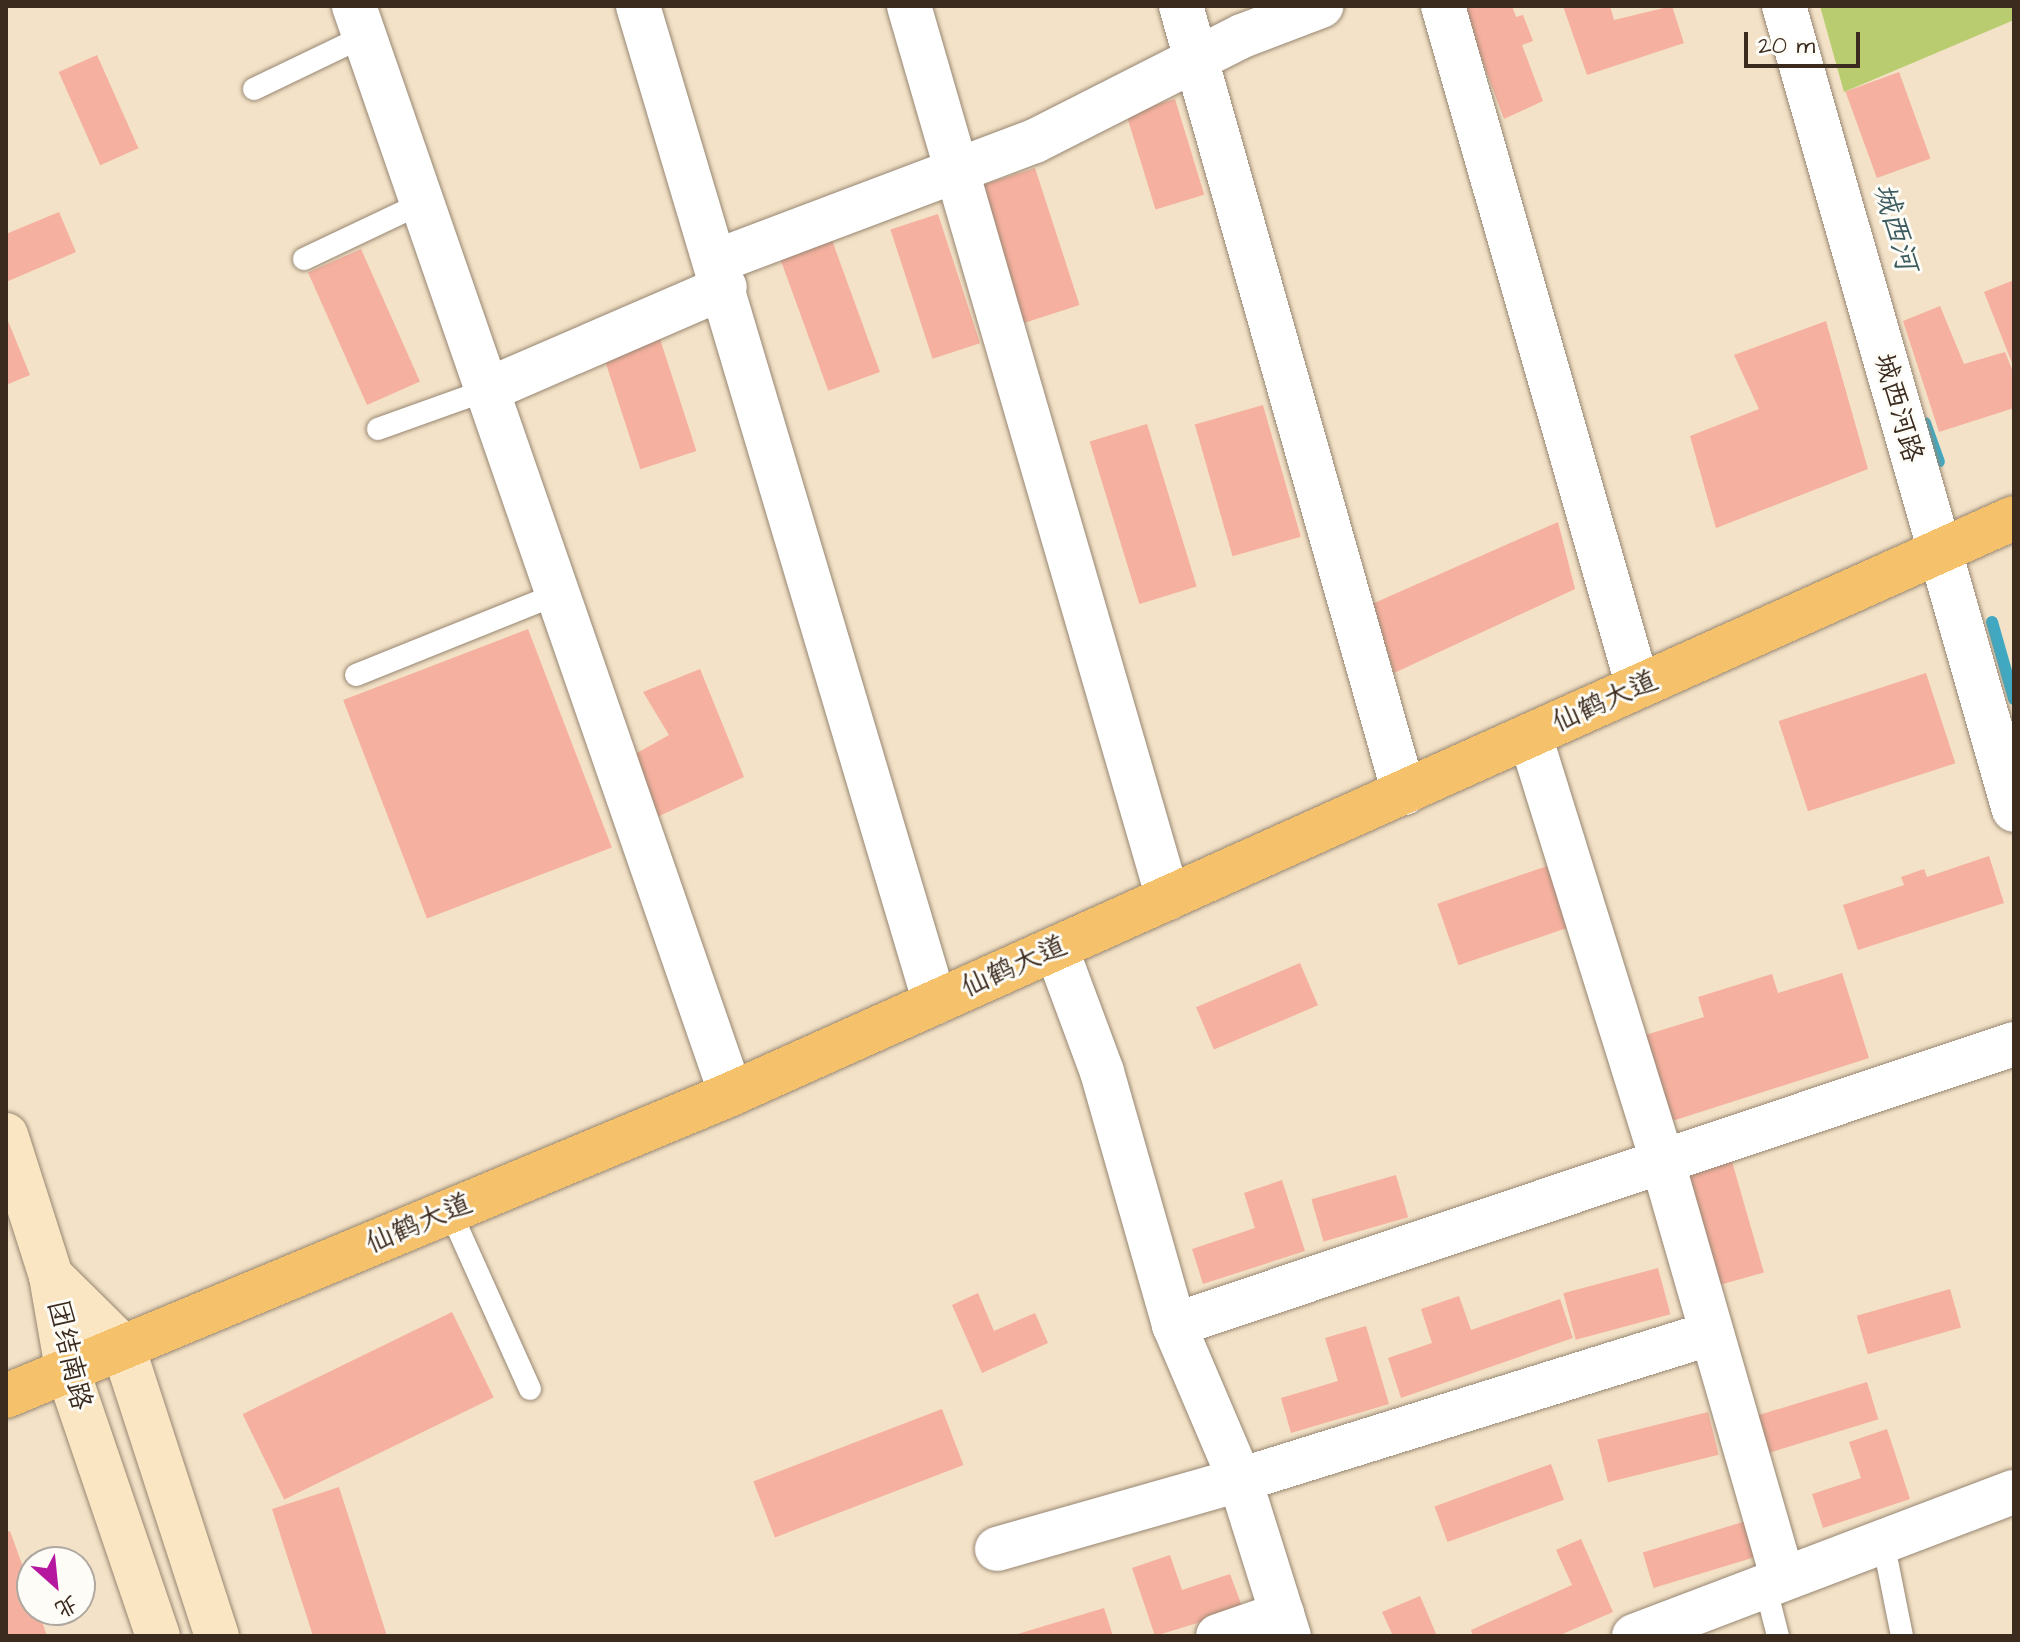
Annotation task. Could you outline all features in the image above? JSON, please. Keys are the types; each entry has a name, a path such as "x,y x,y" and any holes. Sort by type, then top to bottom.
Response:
{"main road":[{"name":"仙鹤大道","path":"6,1396 731,1094 2014,518"},
{"path":"6,1135 51,1276"},
{"name":"团结南路","path":"51,1276 123,1347 217,1636"},
{"name":"团结南路","path":"51,1276 67,1369 158,1636"}],"street":[{"path":"638,6 721,274 935,1003"},
{"path":"909,6 961,172 1168,898"},
{"path":"1181,6 1404,793"},
{"path":"487,390 721,274 1035,141 1196,60 1321,6"},
{"path":"1443,6 1638,687"},
{"name":"城西河路","path":"1784,6 2014,810"},
{"path":"359,21 731,1094"},
{"path":"1530,736 1662,1160 1712,1333 1774,1582"},
{"path":"1056,948 1102,1072 1174,1325 1240,1480 1286,1625 1218,1636"},
{"path":"1174,1325 2014,1044"},
{"path":"997,1549 1240,1480 1712,1333"},
{"path":"1634,1636 2014,1492"}],"lane":[{"path":"254,89 359,21"},
{"path":"304,259 422,203"},
{"path":"378,429 487,390"},
{"path":"356,675 557,594"},
{"path":"450,1211 530,1389"},
{"path":"1883,1541 1902,1636"},
{"path":"1774,1582 1778,1636"}],"green space":[{"path":"1820,6 2014,6 2014,20 1844,92"}],"building":[{"path":"1462,6 1512,6 1516,17 1523,15 1533,41 1522,45 1543,101 1504,119"},
{"path":"1563,6 1610,6 1614,20 1672,6 1684,43 1587,75"},
{"path":"97,55 138,148 100,165 59,72"},
{"path":"1899,72 1930,158 1877,178 1845,91"},
{"path":"1175,99 1204,195 1155,210 1126,114"},
{"path":"1035,168 1079,305 1023,323 979,186"},
{"path":"59,212 76,252 6,282 6,234"},
{"path":"938,214 980,343 932,359 890,229"},
{"path":"829,232 880,372 828,391 777,251"},
{"path":"361,249 420,381 367,405 308,273"},
{"path":"2014,280 2014,368 1984,292"},
{"path":"1940,306 1964,364 2005,352 2014,374 2014,408 1939,432 1903,321"},
{"path":"6,316 30,375 6,385"},
{"path":"1826,321 1868,469 1716,528 1690,436 1759,409 1734,355"},
{"path":"659,336 696,451 640,469 603,354"},
{"path":"1263,405 1301,537 1233,556 1195,425"},
{"path":"1147,424 1197,587 1139,604 1090,442"},
{"path":"1558,522 1575,589 1394,673 1372,604"},
{"path":"528,629 612,847 427,918 343,700"},
{"path":"700,669 744,777 657,817 628,758 669,735 643,692"},
{"path":"1926,673 1955,763 1808,811 1779,721"},
{"path":"1989,856 2004,903 1858,950 1843,905 1904,885 1901,877 1924,869 1927,877"},
{"path":"1547,866 1568,927 1458,965 1437,904"},
{"path":"1300,963 1318,1005 1214,1049 1196,1007"},
{"path":"1842,973 1869,1058 1666,1123 1639,1037 1704,1017 1698,997 1772,974 1778,993"},
{"path":"1731,1158 1764,1272 1718,1286 1685,1171"},
{"path":"1396,1175 1408,1217 1324,1242 1311,1199"},
{"path":"1282,1180 1305,1251 1203,1284 1192,1249 1255,1228 1244,1193"},
{"path":"1658,1268 1670,1314 1576,1340 1563,1293"},
{"path":"1950,1289 1961,1327 1868,1354 1857,1316"},
{"path":"978,1293 994,1331 1035,1313 1048,1343 982,1373 952,1305"},
{"path":"1459,1296 1471,1330 1560,1299 1573,1338 1401,1398 1388,1358 1432,1343 1421,1309"},
{"path":"452,1312 494,1397 284,1500 243,1414"},
{"path":"1366,1326 1389,1404 1291,1433 1281,1398 1338,1381 1325,1338"},
{"path":"1867,1382 1878,1419 1769,1453 1758,1415"},
{"path":"942,1409 964,1465 775,1537 753,1481"},
{"path":"1708,1412 1719,1455 1608,1482 1597,1440"},
{"path":"1887,1429 1910,1499 1823,1528 1812,1494 1861,1478 1849,1442"},
{"path":"1551,1464 1564,1500 1447,1542 1434,1506"},
{"path":"339,1487 387,1636 313,1636 272,1509"},
{"path":"1746,1521 1757,1556 1654,1588 1643,1553"},
{"path":"10,1531 16,1548 16,1626 44,1626 47,1636 6,1636 6,1532"},
{"path":"1581,1539 1613,1612 1558,1636 1473,1636 1471,1630 1572,1585 1556,1550"},
{"path":"1170,1555 1182,1590 1230,1574 1243,1609 1155,1636 1132,1568"},
{"path":"1420,1596 1437,1636 1393,1636 1382,1612"},
{"path":"1104,1608 1113,1636 1014,1636 1014,1635"}],"waterway":[{"name":"城西河","path":"1925,423 1939,462"},
{"name":"城西河","path":"1992,622 2014,699"}]}
